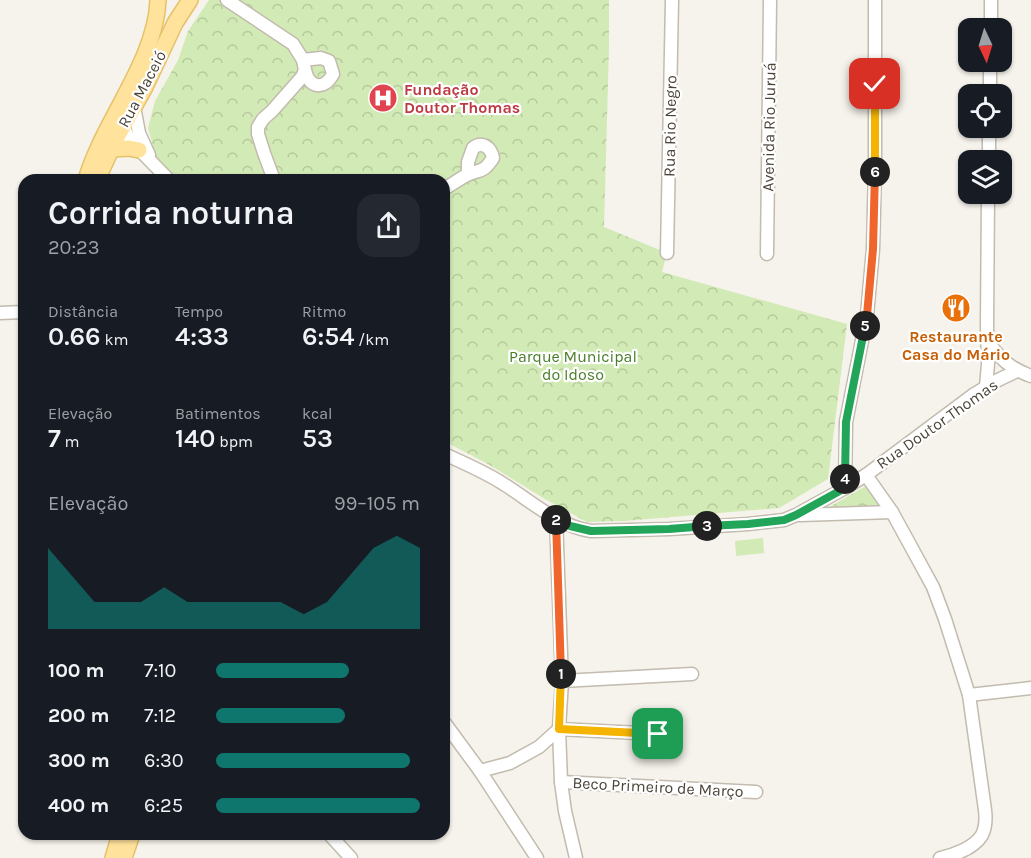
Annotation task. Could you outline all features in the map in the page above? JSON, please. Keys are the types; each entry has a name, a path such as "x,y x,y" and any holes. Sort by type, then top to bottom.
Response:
{"main road":[{"name":"Rua Maceió","path":"100,174 124,125 126,107 155,25 159,0"},
{"name":"Rua Maceió","path":"89,174 126,107 155,67 175,23 190,0"},
{"path":"111,149 129,147 139,150"},
{"path":"113,858 118,840"},
{"path":"124,858 130,840"}],"street":[{"path":"226,0 293,44 304,65 302,77 258,127 258,134 272,174"},
{"name":"Rua Rio Negro","path":"667,253 672,0"},
{"name":"Avenida Rio Juruá","path":"767,254 770,0"},
{"path":"845,488 846,422 867,315 873,249 875,0"},
{"path":"991,0 991,18"},
{"path":"126,107 153,162"},
{"path":"124,125 127,135 139,150 164,174"},
{"path":"450,185 468,174"},
{"path":"986,387 988,370 988,204"},
{"path":"0,313 18,312"},
{"path":"987,341 998,355 1017,371 1031,376"},
{"name":"Rua Doutor Thomas","path":"450,457 481,470 570,526 591,531 669,529 784,520 866,475 986,387 1017,371"},
{"path":"866,475 892,512 933,587 969,695 986,824 982,834 966,849 940,858"},
{"name":"Rua Doutor Thomas","path":"796,515 892,512"},
{"path":"556,518 562,681 559,729 561,782 576,858"},
{"path":"562,681 692,674"},
{"path":"969,695 1031,688"},
{"path":"480,771 510,763 539,747 559,729 658,734"},
{"path":"450,730 480,771 537,858"},
{"name":"Beco Primeiro de Março","path":"561,782 756,792"},
{"path":"334,840 351,858"}],"green space":[{"name":"Parque Municipal do Idoso","path":"209,0 609,0 604,227 667,253 662,272 847,324 828,479 779,508 587,522 450,444 450,174 170,174 156,157 148,128 155,101 178,60 188,31"},
{"path":"866,486 880,508 834,511 831,506"},
{"path":"763,538 764,553 736,556 735,541"}],"place":[{"name":"Fundação Doutor Thomas","path":"383,98"},
{"name":"Restaurante Casa do Mário","path":"956,308"}],"route":[{"path":"658,734 559,729 562,681 556,518 570,526 591,531 748,524 784,520 845,488 846,422 867,315 873,249 875,84"}]}
